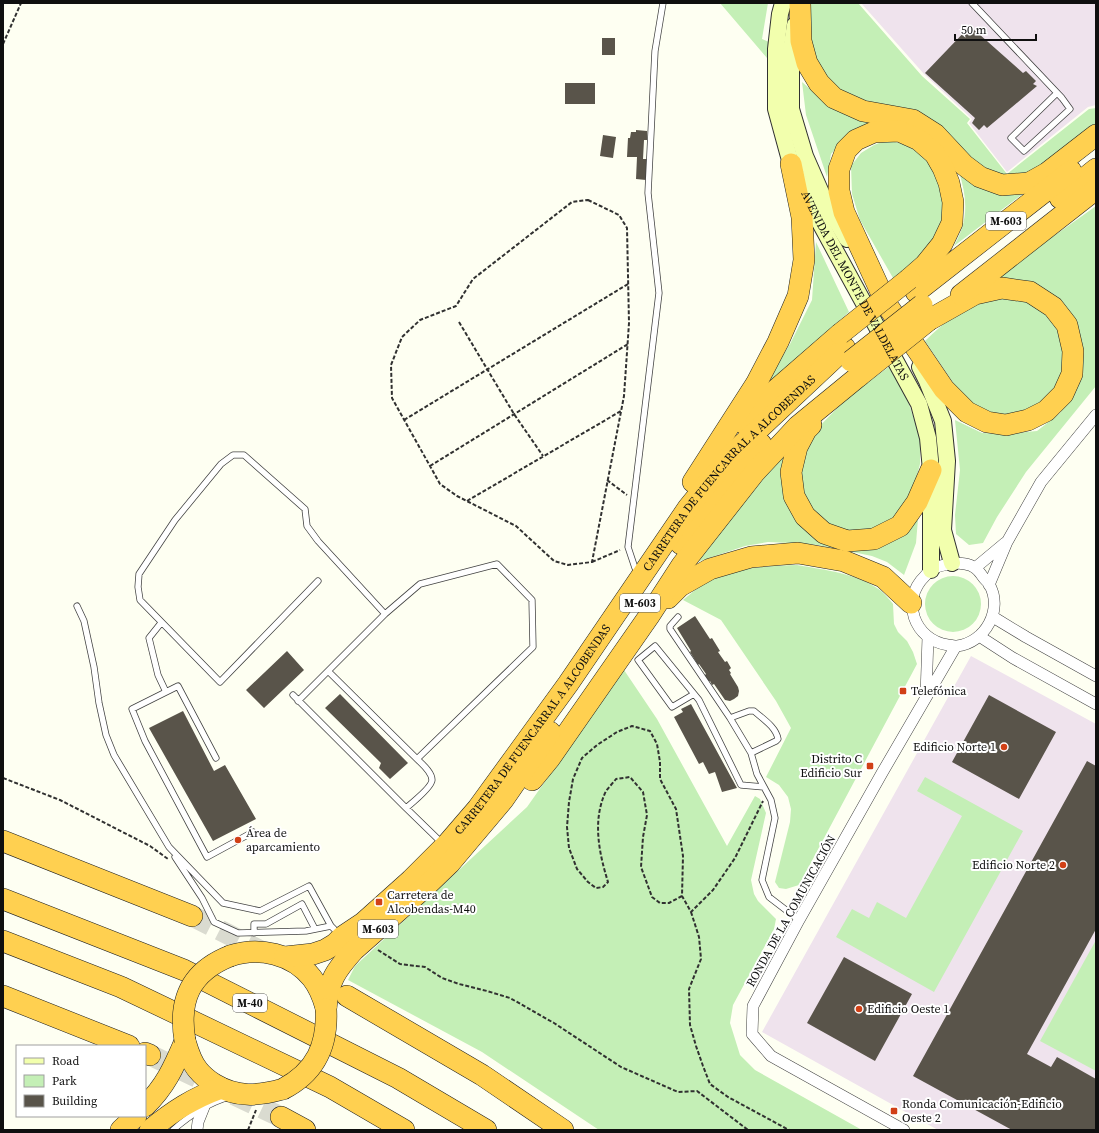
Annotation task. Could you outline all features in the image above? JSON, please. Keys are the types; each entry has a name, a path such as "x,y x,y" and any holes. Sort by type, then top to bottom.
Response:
{"highway":[{"path":"799,3 801,42 807,63 819,84 834,98 863,111 913,120 935,134 964,165 980,177 1002,185 1029,183 1047,173 1096,135"},
{"path":"899,131 919,140 936,154 944,168 949,182 953,202 952,223 942,244 925,264 919,299 975,294 1002,288 1030,292 1053,306 1067,326 1073,351 1072,374 1063,394 1046,411 1028,420 1006,425 987,422 966,412 944,390 887,305 844,212 839,191 839,169 846,150 856,140 874,132 899,131"},
{"name":"M-603","path":"919,299 1096,150"},
{"path":"568,684 634,568 704,466 756,384 778,342 798,296 804,260 802,217 791,164"},
{"name":"CARRETERA DE FUENCARRAL A ALCOBENDAS","path":"326,1009 327,995 331,982 344,961 354,950 424,888 478,808 568,684 688,508 732,454 849,355 919,299 1096,169"},
{"path":"704,466 763,401 849,355 919,299 1096,189"},
{"path":"849,355 797,447 791,472 794,496 805,516 824,532 847,541 874,539 900,526 917,502 931,470"},
{"path":"448,854 489,830 550,758 649,616 682,565 755,472 798,426 849,355"},
{"name":"CARRETERA DE FUENCARRAL A ALCOBENDAS","path":"285,957 313,954 325,950 335,944 337,932 363,923 412,880 448,854 503,800 698,520 744,462 849,355"},
{"path":"649,616 680,586 710,570 751,557 798,554 844,561 883,577 911,604"},
{"path":"3,841 192,916"},
{"name":"M-40","path":"3,899 184,970 398,1078 486,1130"},
{"path":"3,941 121,987 330,1087 404,1130"},
{"name":"M-603","path":"254,952 270,953 285,957 300,966 318,986 326,1009 327,1022 325,1036 311,1067 303,1076 283,1089 254,1095 230,1092 208,1080 198,1070 191,1058 182,1028 186,996 194,982 206,970 221,960 237,954 254,952"},
{"path":"3,996 126,1045"},
{"path":"347,996 482,1075 563,1130"},
{"path":"146,1105 158,1093 165,1083 185,1041"},
{"path":"150,1130 184,1104 203,1094 221,1088"},
{"path":"121,1130 135,1117"},
{"path":"281,1117 305,1130"}],"street":[{"name":"AVENIDA DEL MONTE DE VALDELATAS","path":"783,3 780,14 776,49 776,109 791,164 818,220 919,404 928,438 931,470 931,570"},
{"name":"AVENIDA DEL MONTE DE VALDELATAS","path":"799,3 790,50 791,109 805,156 826,204 887,305 927,381 943,421 947,461 943,530 952,563"},
{"path":"990,585 1007,542 1041,482 1096,415"},
{"path":"976,568 1007,542"},
{"path":"952,563 963,564 976,568 990,585 993,596 994,608 987,628 971,643 956,646 940,644 928,637 918,627 912,612 911,604 915,590 919,582 931,570 940,565 952,563"},
{"path":"992,617 1096,676"},
{"path":"979,636 1013,658 1096,704"},
{"path":"926,699 928,637"},
{"name":"RONDA DE LA COMUNICACIÓN","path":"904,1130 771,1056 752,1034 753,1006 799,920 956,646"},
{"path":"197,1130 198,1122 204,1107"}],"lane":[{"path":"634,568 628,546 659,293 648,193 655,51 663,3"},
{"path":"972,3 1056,92 1070,109 1024,151 1011,138 1056,92"},
{"path":"318,581 220,682 140,600 138,587 139,574 175,520 222,464 233,455 244,455 305,509 308,526 318,541 385,614"},
{"path":"298,701 385,614 420,584 497,564 532,600 533,647 417,759"},
{"path":"77,606 84,621 106,735 114,756 169,848 202,898 214,922 238,933 315,930 337,932"},
{"path":"678,617 670,626 670,629 730,718 751,753 757,774 771,800 775,818 762,880 769,897 799,920"},
{"path":"162,623 149,638 158,676 166,692"},
{"path":"694,694 672,707 638,660 656,646 699,700 741,785 766,790"},
{"path":"328,671 429,772 432,779 430,785 406,808"},
{"path":"216,758 178,686 132,709 145,741 207,857 253,832"},
{"path":"293,696 406,808 448,854"},
{"path":"730,718 749,711 754,711 772,727 778,736 776,741 751,753"},
{"path":"169,848 223,904 260,911 309,886 337,932"},
{"path":"254,933 254,924 266,924 302,904 315,930"},
{"path":"173,1130 204,1107 215,1101 241,1094"}],"path":[{"path":"3,44 21,3"},
{"path":"592,562 624,396 629,323 627,228 619,216 588,200 572,202 473,279 456,306 420,320 402,337 391,365 392,398 440,484 467,501 516,526 554,562 568,565 592,562 628,546"},
{"path":"404,420 628,284"},
{"path":"459,322 514,414 543,456"},
{"path":"430,466 628,344"},
{"path":"467,501 622,410"},
{"path":"607,480 634,500"},
{"path":"682,896 669,903 660,904 652,897 641,867 643,837 647,815 646,807 643,792 630,777 616,779 607,791 600,808 598,826 599,851 608,882 603,887 596,888 588,882 576,869 569,848 567,827 569,802 573,778 582,758 597,744 617,732 632,726 650,731 657,744 660,762 660,779 676,809 683,856 682,896 691,912 699,937 701,959 689,989 690,1025 702,1066 710,1084 728,1097 789,1130"},
{"path":"3,778 60,800 150,846 183,870"},
{"path":"691,912 714,890 735,858 766,790"},
{"path":"373,947 400,964 425,967 442,978 510,998 554,1023 621,1066 678,1092 696,1091 748,1130"},
{"path":"248,1130 256,1109"}],"shaded area":[{"path":"861,3 1096,3 1096,105 1088,107 1007,172 969,123 972,119 924,74"},
{"path":"971,656 1096,724 1096,1130 938,1130 762,1032"}],"green space":[{"path":"720,3 768,3 762,39 769,42 767,58"},
{"path":"811,3 858,3 922,76 970,119 967,123 1007,174 1089,109 1096,108 1096,125 1022,178 998,179 834,89 818,69 808,28"},
{"path":"802,82 831,107 874,121 844,140 831,154 827,177 806,115"},
{"path":"887,140 903,144 929,159 944,198 942,223 930,244 911,265 893,278 860,220 852,194 851,166 861,153 874,145"},
{"path":"959,172 1028,190 954,246 962,228 965,214 963,186"},
{"path":"1096,206 1096,386 1026,472 997,517 983,543 969,545 956,534 955,515 960,470 955,420 982,433 1006,434 1037,431 1060,413 1076,391 1079,335 990,279"},
{"path":"816,242 849,312 762,389 790,344 812,300"},
{"path":"986,297 1030,300 1054,321 1067,356 1055,393 1025,414 1003,415 978,409 958,390 925,341 961,310"},
{"path":"890,366 908,401 920,437 920,464 913,491 898,515 873,530 847,532 825,523 804,501 798,472 809,437 849,396"},
{"path":"787,449 817,539 904,534 918,519 916,543 904,575 887,562 872,556 818,545 791,543 768,542 745,546 697,562"},
{"path":"797,565 851,576 871,584 880,590 893,604 894,624 898,632 907,641 917,664 799,885 786,889 779,888 775,882 790,822 791,809 788,797 779,785 766,777 791,728 776,701 721,620 683,600 704,583 721,575 753,568"},
{"path":"953,576 964,578 973,584 979,593 981,604 979,615 973,624 964,630 953,632 942,630 933,624 927,615 925,604 927,593 933,584 942,578"},
{"path":"624,670 657,719 727,846 755,796 760,799 766,813 751,880 754,894 758,901 776,919 774,929 733,1005 730,1023 740,1055 755,1070 862,1130 599,1130 482,1052 348,980 355,966 527,807"},
{"path":"925,777 1023,831 934,992 836,937 852,909 869,918 877,902 906,918 962,816 917,791"},
{"path":"1096,940 1096,1071 1040,1041"}],"building":[{"path":"970,26 1023,73 1026,71 1036,81 1033,84 1037,86 987,128 984,125 979,130 972,123 975,118 925,73"},
{"path":"602,38 615,38 615,55 602,55"},
{"path":"565,83 595,83 595,104 565,104"},
{"path":"636,130 647,131 647,140 644,140 643,159 648,159 646,180 636,179 637,157 627,157 628,138 630,138 631,132 636,132"},
{"path":"603,135 616,137 613,158 600,156"},
{"path":"695,616 710,639 712,638 720,651 718,652 725,662 727,661 731,668 729,670 731,673 730,674 739,691 738,696 730,701 725,700 714,684 712,685 710,681 708,682 704,676 706,674 699,664 698,665 677,628"},
{"path":"287,651 304,670 264,708 246,690"},
{"path":"340,694 408,763 390,779 379,768 381,763 325,708"},
{"name":"Edificio Norte 1","path":"989,695 1056,732 1019,799 952,762"},
{"path":"691,704 737,788 722,792 715,772 709,774 703,762 699,764 674,717 683,712 681,709"},
{"path":"183,711 214,771 225,765 256,819 213,841 149,728"},
{"path":"1087,761 1096,766 1096,929 1027,1054 1051,1067 1057,1057 1096,1079 1096,1130 1012,1130 913,1076"},
{"name":"Edificio Oeste 1","path":"844,957 912,994 875,1061 807,1023"}],"tunnel":[{"path":"192,916 269,955"},
{"path":"150,1055 281,1117"}],"place":[{"name":"Telefónica","path":"903,691"},
{"name":"Edificio Norte 1","path":"1004,747"},
{"name":"Distrito C Edificio Sur","path":"870,766"},
{"name":"Área de aparcamiento","path":"238,840"},
{"name":"Edificio Norte 2","path":"1063,865"},
{"name":"Carretera de Alcobendas-M40","path":"379,902"},
{"name":"Edificio Oeste 1","path":"859,1009"},
{"name":"Ronda Comunicación-Edificio Oeste 2","path":"894,1111"}]}
